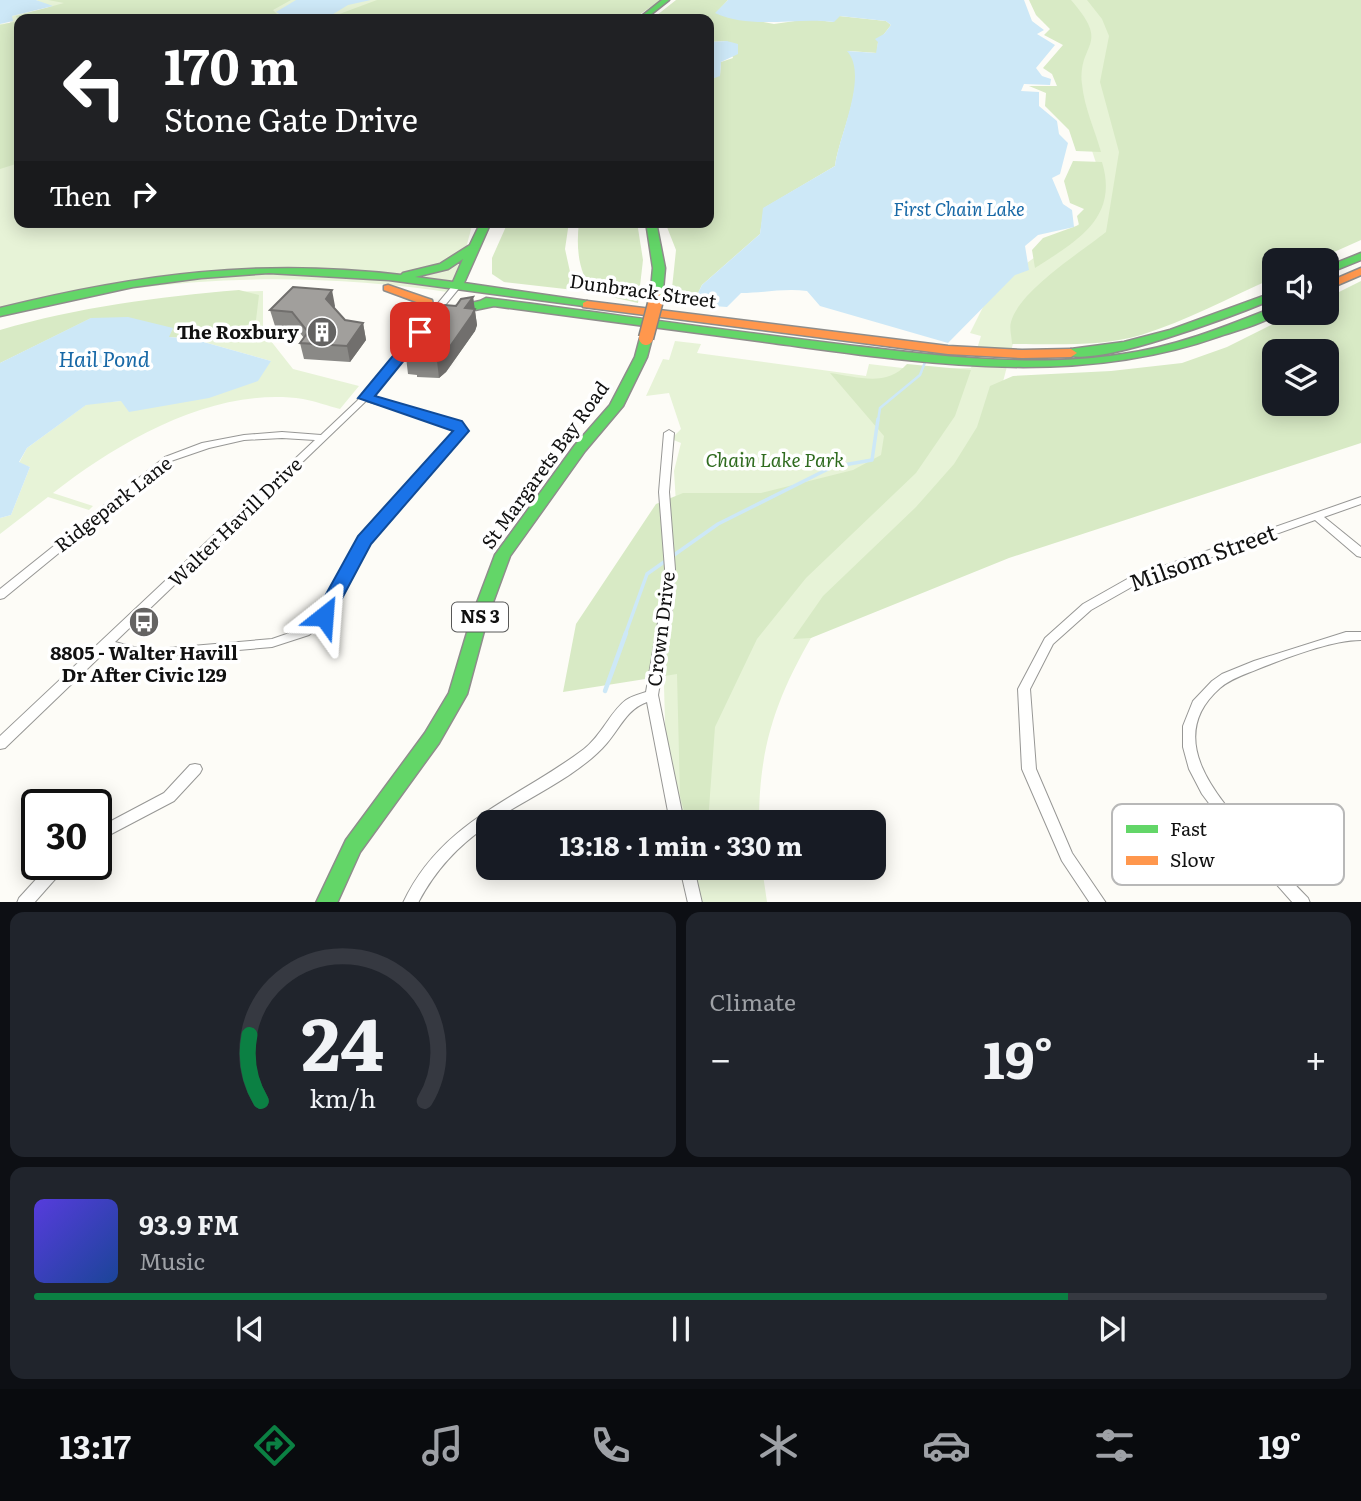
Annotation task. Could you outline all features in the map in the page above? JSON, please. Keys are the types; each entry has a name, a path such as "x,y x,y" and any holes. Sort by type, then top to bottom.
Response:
{"main road":[{"path":"648,14 666,0"},
{"path":"453,292 484,228"},
{"name":"St Margarets Bay Road","path":"326,902 353,846 432,738 458,694 480,616 503,555 580,448 616,406 641,357 656,300 659,268 652,228"},
{"path":"360,275 438,272 457,264 476,246"},
{"path":"476,246 472,275 482,286 500,298"},
{"path":"1339,265 1361,256"},
{"name":"Dunbrack Street","path":"0,312 96,289 193,274 277,271 360,275 453,292 873,348 1068,365 1132,358 1196,343 1262,317"},
{"path":"1339,281 1361,271"},
{"name":"Dunbrack Street","path":"0,322 117,293 226,280 302,279 453,292"},
{"path":"388,288 428,302 429,314 420,332"},
{"path":"420,332 439,316 456,308 500,298"},
{"name":"Dunbrack Street","path":"997,360 1095,351 1171,337 1262,300"}],"street":[{"name":"Walter Havill Drive","path":"0,744 365,398 453,292"},
{"path":"107,644 145,653 272,643 305,632 324,616 364,541 461,431 456,424 365,398"},
{"name":"Crown Drive","path":"669,433 664,492 670,569 652,695 675,810"},
{"name":"Ridgepark Lane","path":"0,595 168,459 201,445 255,435 284,434 322,439"},
{"name":"Milsom Street","path":"1099,902 1067,857 1029,769 1024,689 1049,641 1087,607 1133,581 1361,500"},
{"path":"1317,516 1361,553"},
{"path":"1220,804 1200,781 1189,751 1188,727 1199,704 1218,682 1346,636 1361,636"},
{"path":"410,902 418,885 440,855 464,834 591,751 614,728 629,704 652,695"},
{"path":"112,827 169,797 195,769"},
{"path":"24,902 45,880"},
{"path":"690,880 695,902"},
{"path":"1289,885 1303,902"}],"green space":[{"path":"36,0 480,0 481,14 21,14 51,7"},
{"path":"48,0 291,0 273,10 277,14 23,14 64,3"},
{"path":"377,0 661,0 640,14 339,14"},
{"path":"676,0 728,0 716,13 774,24 809,19 833,22 839,16 886,21 891,25 878,42 877,53 849,51 856,76 851,107 835,166 764,208 760,234 702,285 696,297 671,298 676,250 667,228 714,228 714,78 720,75 721,62 733,58 727,41 714,42 714,14 658,14"},
{"path":"1029,0 1071,0 1089,27 1091,36 1084,59 1082,84 1087,110 1101,152 1076,151 1069,130 1045,106 1046,93 1029,86 1057,86 1052,74 1043,68 1063,45 1044,35 1050,29 1036,15"},
{"name":"Chain Lake Park","path":"1064,0 1089,0 1111,26 1131,164 1130,209 1016,332 993,420 818,626 792,674 774,720 763,767 759,810 672,810 667,792 664,686 682,602 674,471 681,443 671,439 681,429 669,393 646,396 663,359 669,360 675,341 701,344 697,353 866,376 869,364 911,369 971,368 981,336 970,333 986,301 1023,266 1083,221 1098,169 1077,105"},
{"path":"1087,0 1361,0 1361,240 1339,250 1262,248 1262,284 1192,316 1141,335 1093,343 1012,344 1011,322 1016,310 1026,298 1052,273 1106,232 1119,152 1100,82 1109,36 1102,19"},
{"path":"12,16 14,228 471,228 454,293 339,281 226,281 112,292 0,316 0,24 10,23"},
{"path":"14,22 14,165 0,169 0,25"},
{"path":"1073,161 1102,162 1106,182 1105,198 1091,226 1066,248 1035,268 1032,250 1043,238 1079,225 1077,216 1084,209 1070,203 1064,181"},
{"path":"505,228 568,228 565,249 574,290 504,282 492,274 492,258"},
{"path":"579,228 638,228 643,260 638,303 594,293 584,277"},
{"path":"1361,281 1361,443 1009,558 811,638 793,639 823,596 916,507 954,464 977,427 990,386 1013,376 1111,371 1182,363 1227,347 1271,325 1339,325 1339,292"},
{"path":"239,290 259,295 256,320 223,339 168,337 173,329 91,318 0,363 0,330 118,304"},
{"path":"263,291 263,331 293,369 359,386 340,409 303,399 269,397 202,409 138,437 79,473 53,493 93,506 89,510 48,497 0,534 0,518 11,515 30,467 19,463 27,448 87,404 121,401 271,361 193,339 70,329 0,363 0,334 218,292"},
{"path":"907,364 971,370 955,416 916,473 806,578 757,639 715,727 709,810 684,810 680,796 677,674 563,692 576,624 656,504 683,493 761,493 853,470 881,455 884,436 830,373 871,379 890,376"},
{"path":"697,880 764,880 767,902 700,902"}],"water":[{"path":"0,0 36,0 53,6 14,14 13,21 0,24"},
{"path":"296,0 371,0 348,5 333,14 276,12"},
{"name":"First Chain Lake","path":"728,0 1024,0 1032,21 1044,30 1037,34 1055,45 1036,68 1042,76 1051,79 1050,85 1024,84 1021,91 1039,92 1039,106 1057,121 1059,134 1068,143 1060,174 1052,178 1063,204 1072,210 1074,227 1038,235 1025,246 1029,270 1015,275 948,343 820,306 807,291 741,293 727,307 713,306 696,297 702,285 760,234 763,208 835,166 854,90 853,62 847,51 876,53 878,42 875,39 884,34 891,25 886,21 840,16 834,22 744,21 715,13"},
{"path":"714,42 738,44 738,54 721,62 720,76 714,78"},
{"name":"Hail Pond","path":"128,317 173,328 169,337 193,339 271,361 258,381 209,398 129,412 121,401 86,405 27,448 19,462 30,467 11,515 0,518 0,363 91,318"}],"building":[{"path":"293,287 332,290 326,299 345,320 363,323 347,346 300,343 308,332 292,312 270,310"},
{"path":"473,297 465,308 475,309 472,315 444,355 437,361 406,357 445,305 456,306 461,299"}],"waterway":[{"path":"878,421 880,408 920,375 927,357"},
{"path":"625,635 647,574 718,524 832,467 872,460 878,419"},
{"path":"605,691 626,633"}],"traffic: fast":[{"path":"648,14 666,0"},
{"path":"456,287 483,228"},
{"path":"652,228 659,268 656,300"},
{"path":"407,275 444,267 476,246"},
{"path":"1339,265 1361,256"},
{"path":"0,312 133,283 201,274 269,270 389,277 587,305"},
{"path":"1071,353 1150,340 1262,300"},
{"path":"486,301 892,354 1031,364 1101,361 1146,354 1211,336 1262,317"},
{"path":"420,332 447,312 494,302"},
{"path":"326,902 353,846 432,738 458,694 480,616 503,555 580,448 616,406 641,357 646,338"}],"traffic: slow":[{"path":"1339,281 1361,271"},
{"path":"388,288 428,302 429,314 422,329"},
{"path":"646,338 656,300"},
{"path":"587,305 948,350 1022,354 1071,353"}],"place":[{"name":"The Roxbury","path":"322,332"},
{"name":"8805 - Walter Havill Dr After Civic 129","path":"144,622"}],"route":[{"path":"324,616 364,541 461,431 456,424 365,398 420,332"}]}
